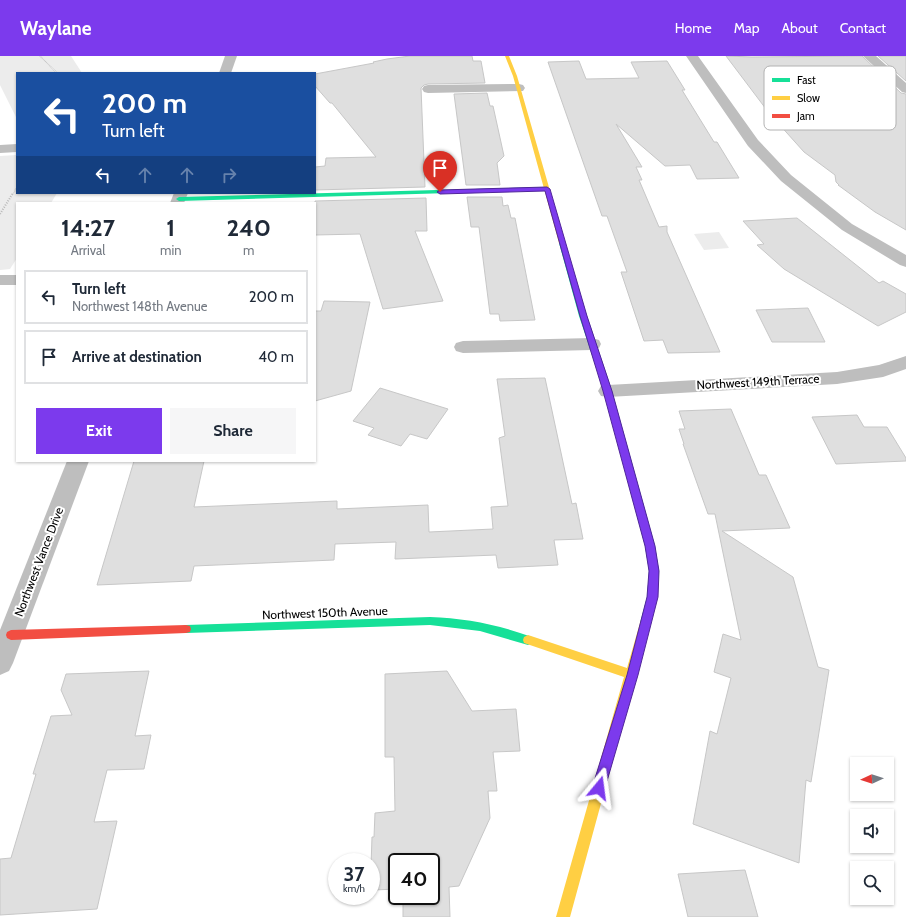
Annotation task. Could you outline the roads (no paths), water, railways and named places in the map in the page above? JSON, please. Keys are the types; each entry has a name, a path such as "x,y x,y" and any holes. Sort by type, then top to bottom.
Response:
{"street":[{"path":"225,72 231,56"},
{"path":"507,56 519,88 592,344 608,391 650,546 654,571 652,597 632,675 563,917"},
{"path":"692,56 753,143 786,178 847,227 906,262"},
{"path":"869,56 880,66"},
{"path":"896,80 906,89"},
{"path":"428,89 519,88"},
{"path":"0,149 16,148"},
{"path":"179,198 547,189"},
{"path":"0,280 16,280"},
{"path":"463,347 592,344"},
{"name":"Northwest 149th Terrace","path":"608,391 837,378 882,371 906,362"},
{"name":"Northwest Vance Drive","path":"0,663 78,462"},
{"name":"Northwest 150th Avenue","path":"11,635 455,622 503,630 632,675"}]}
